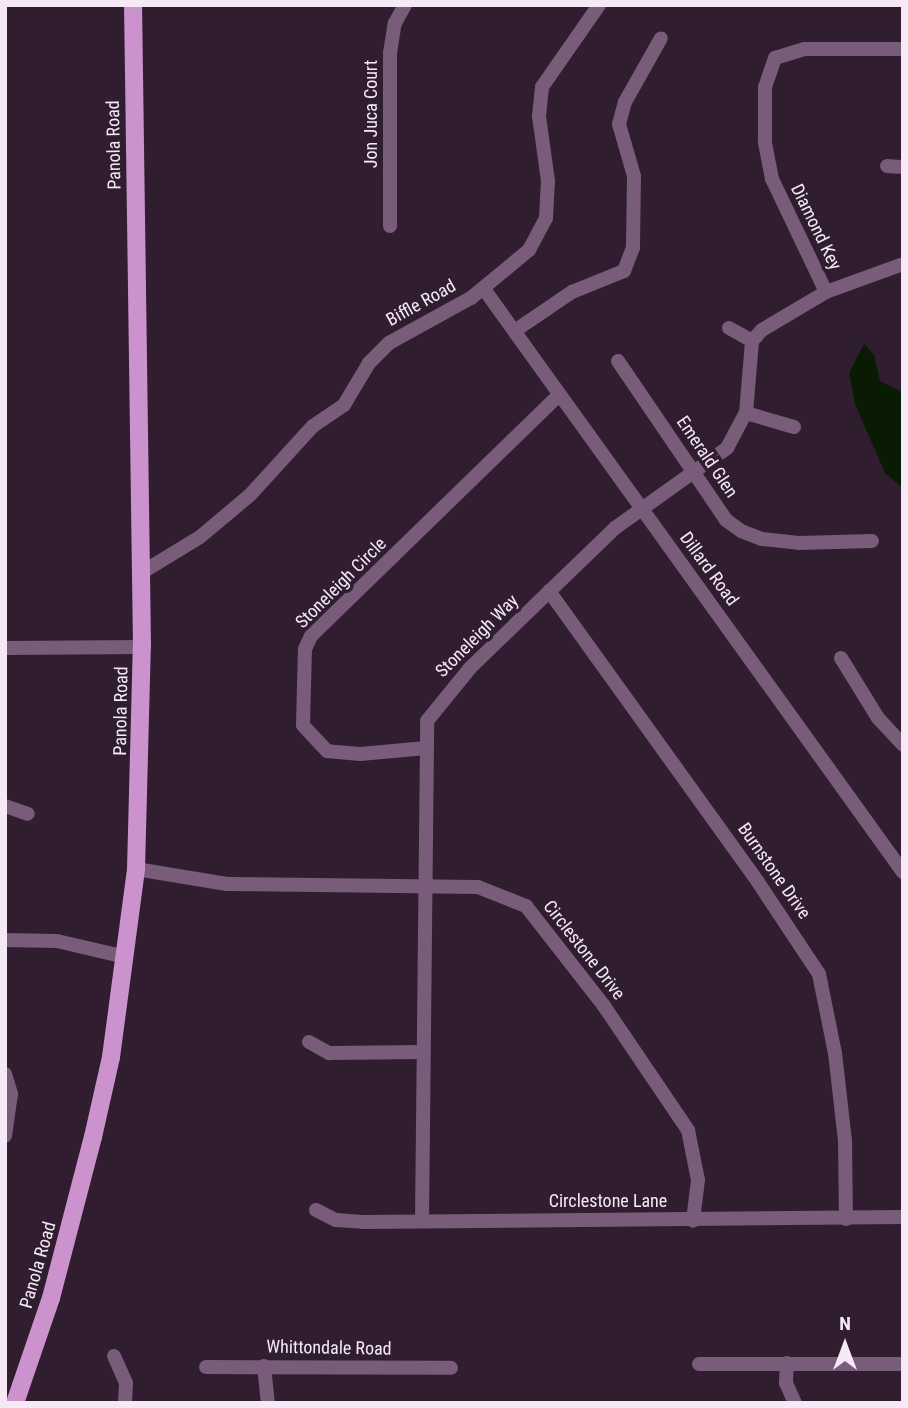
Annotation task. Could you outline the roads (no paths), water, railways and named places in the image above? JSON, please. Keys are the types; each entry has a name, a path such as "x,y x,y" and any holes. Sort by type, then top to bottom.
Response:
{"main road":[{"name":"Panola Road","path":"15,1403 51,1298 93,1138 126,957 136,869 142,647 133,5"}],"street":[{"name":"Jon Juca Court","path":"390,226 390,52 395,23 405,5"},
{"name":"Biffle Road","path":"141,573 200,537 250,495 313,426 344,405 369,363 388,343 484,289 529,250 541,232 548,180 539,116 542,87 599,5"},
{"path":"516,330 572,292 624,271 633,248 634,176 620,142 619,124 625,102 662,38"},
{"name":"Diamond Key","path":"826,292 772,179 765,142 765,87 775,58 833,46 903,49"},
{"path":"887,166 903,167"},
{"path":"729,328 752,341 762,330 826,292 902,265"},
{"name":"Dillard Road","path":"484,289 516,330 558,396 903,872"},
{"name":"Stoneleigh Way","path":"422,1220 427,721 435,706 549,591 641,509 727,448 746,413 752,341"},
{"name":"Emerald Glen","path":"618,361 726,520 751,535 799,543 872,541"},
{"name":"Stoneleigh Circle","path":"426,748 360,754 327,751 318,744 303,725 305,649 310,636 558,396"},
{"path":"746,413 794,427"},
{"name":"Burnstone Drive","path":"549,591 758,882 819,974 829,1005 841,1104 846,1220"},
{"path":"5,648 142,647"},
{"path":"841,658 878,718 903,746"},
{"path":"5,806 27,814"},
{"name":"Circlestone Drive","path":"136,869 227,884 326,889 424,886 494,891 526,906 543,923 688,1129 698,1180 693,1221"},
{"path":"5,940 57,941 126,957"},
{"path":"309,1042 328,1053 422,1052"},
{"path":"5,1074 11,1094 5,1136"},
{"name":"Circlestone Lane","path":"316,1210 336,1220 693,1221 903,1217"},
{"path":"114,1356 126,1383 125,1403"},
{"path":"787,1363 786,1383 795,1403"},
{"path":"699,1364 903,1364"},
{"path":"264,1366 268,1403"},
{"name":"Whittondale Road","path":"206,1367 451,1368"}]}
